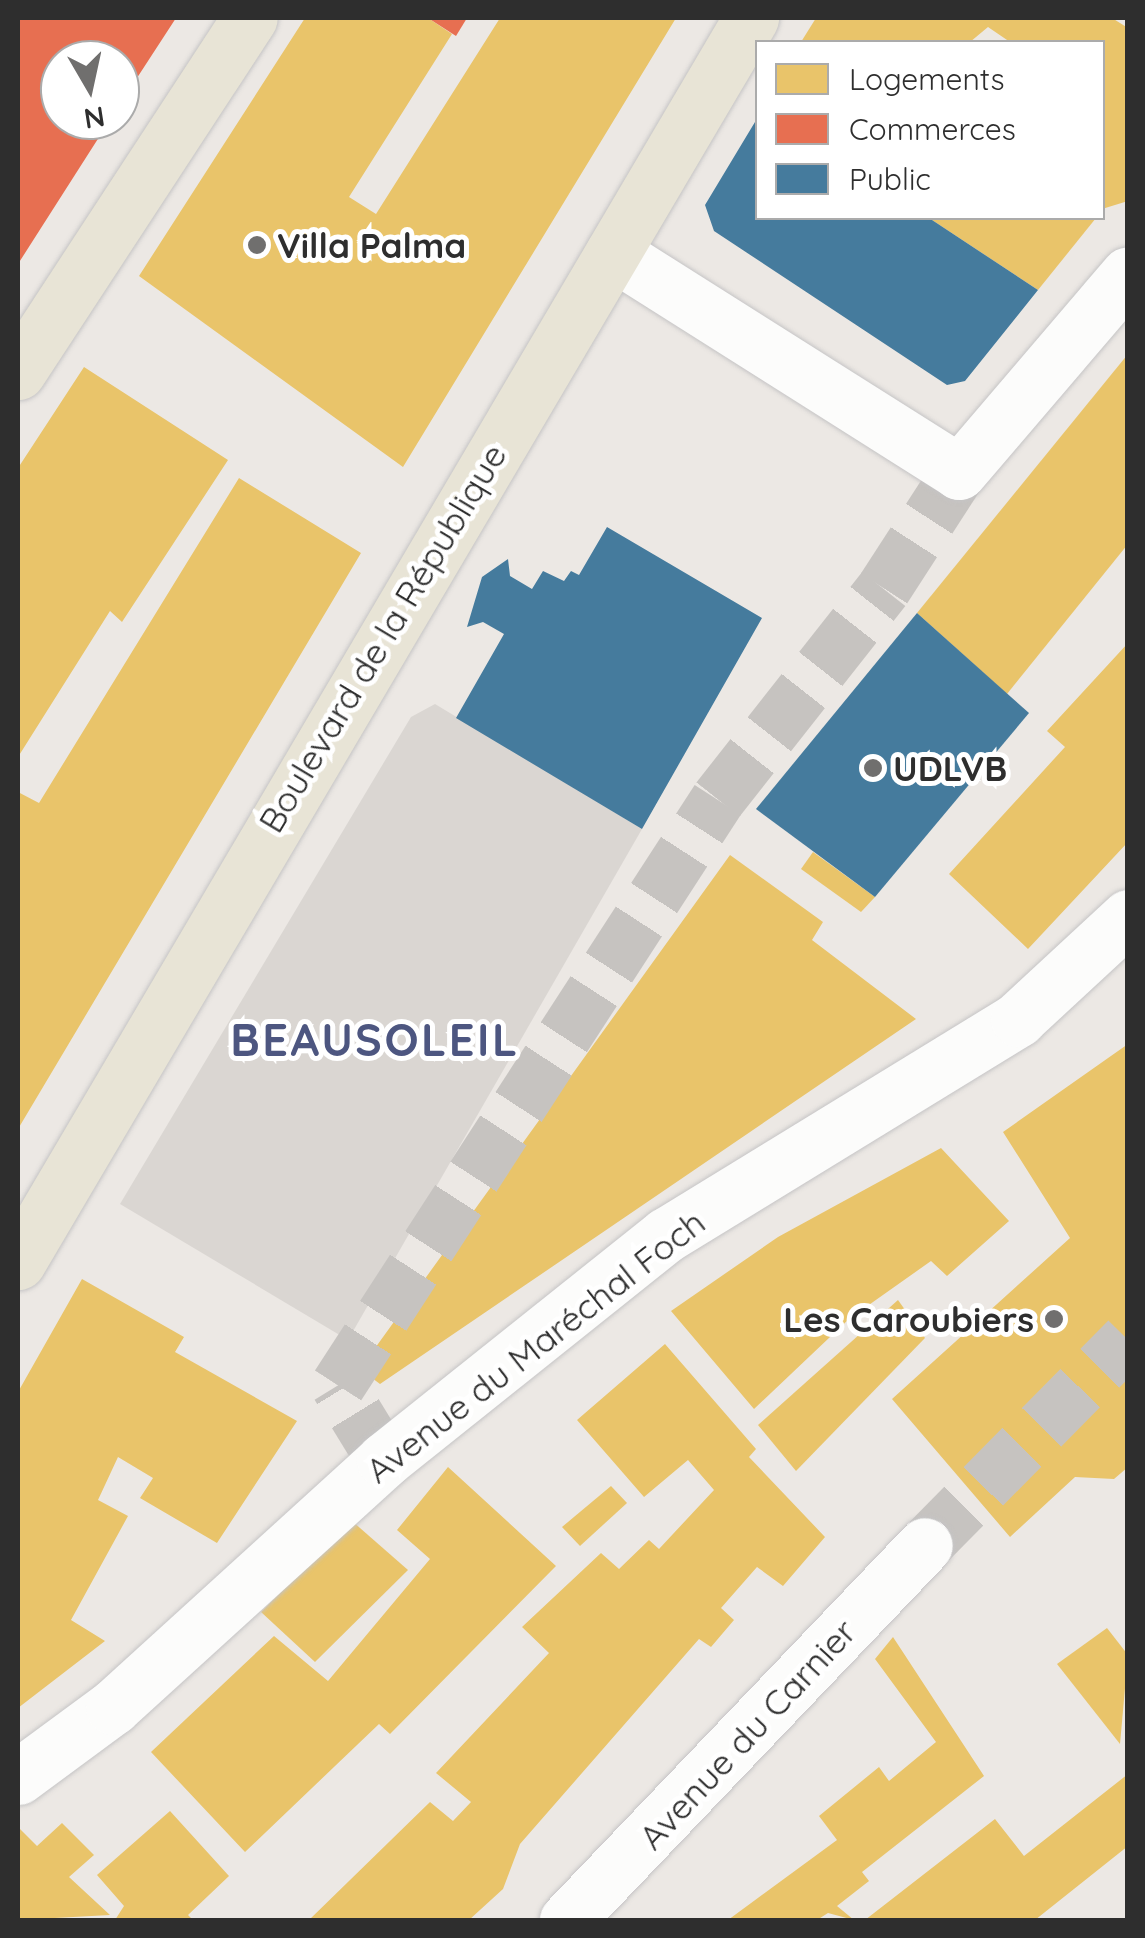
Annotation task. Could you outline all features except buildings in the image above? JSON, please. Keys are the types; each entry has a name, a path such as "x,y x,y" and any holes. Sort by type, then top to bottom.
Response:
{"main road":[{"path":"18,372 250,18"},
{"name":"Boulevard de la République","path":"18,1262 750,18"}],"street":[{"path":"613,254 958,472 1128,274"},
{"name":"Avenue du Maréchal Foch","path":"18,1777 113,1707 384,1460 666,1235 1018,1019 1128,917"},
{"name":"Avenue du Carnier","path":"567,1920 925,1545"}],"shaded area":[{"path":"435,704 642,829 348,1340 120,1204 411,717"}],"tunnel":[{"path":"384,1460 338,1385 718,799 884,588 959,472"},
{"path":"925,1545 1128,1339"}],"place":[{"name":"Villa Palma","path":"257,245"},
{"name":"UDLVB","path":"873,768"},
{"name":"Les Caroubiers","path":"1054,1319"}],"district":[{"name":"BEAUSOLEIL","path":"375,1040"}]}
